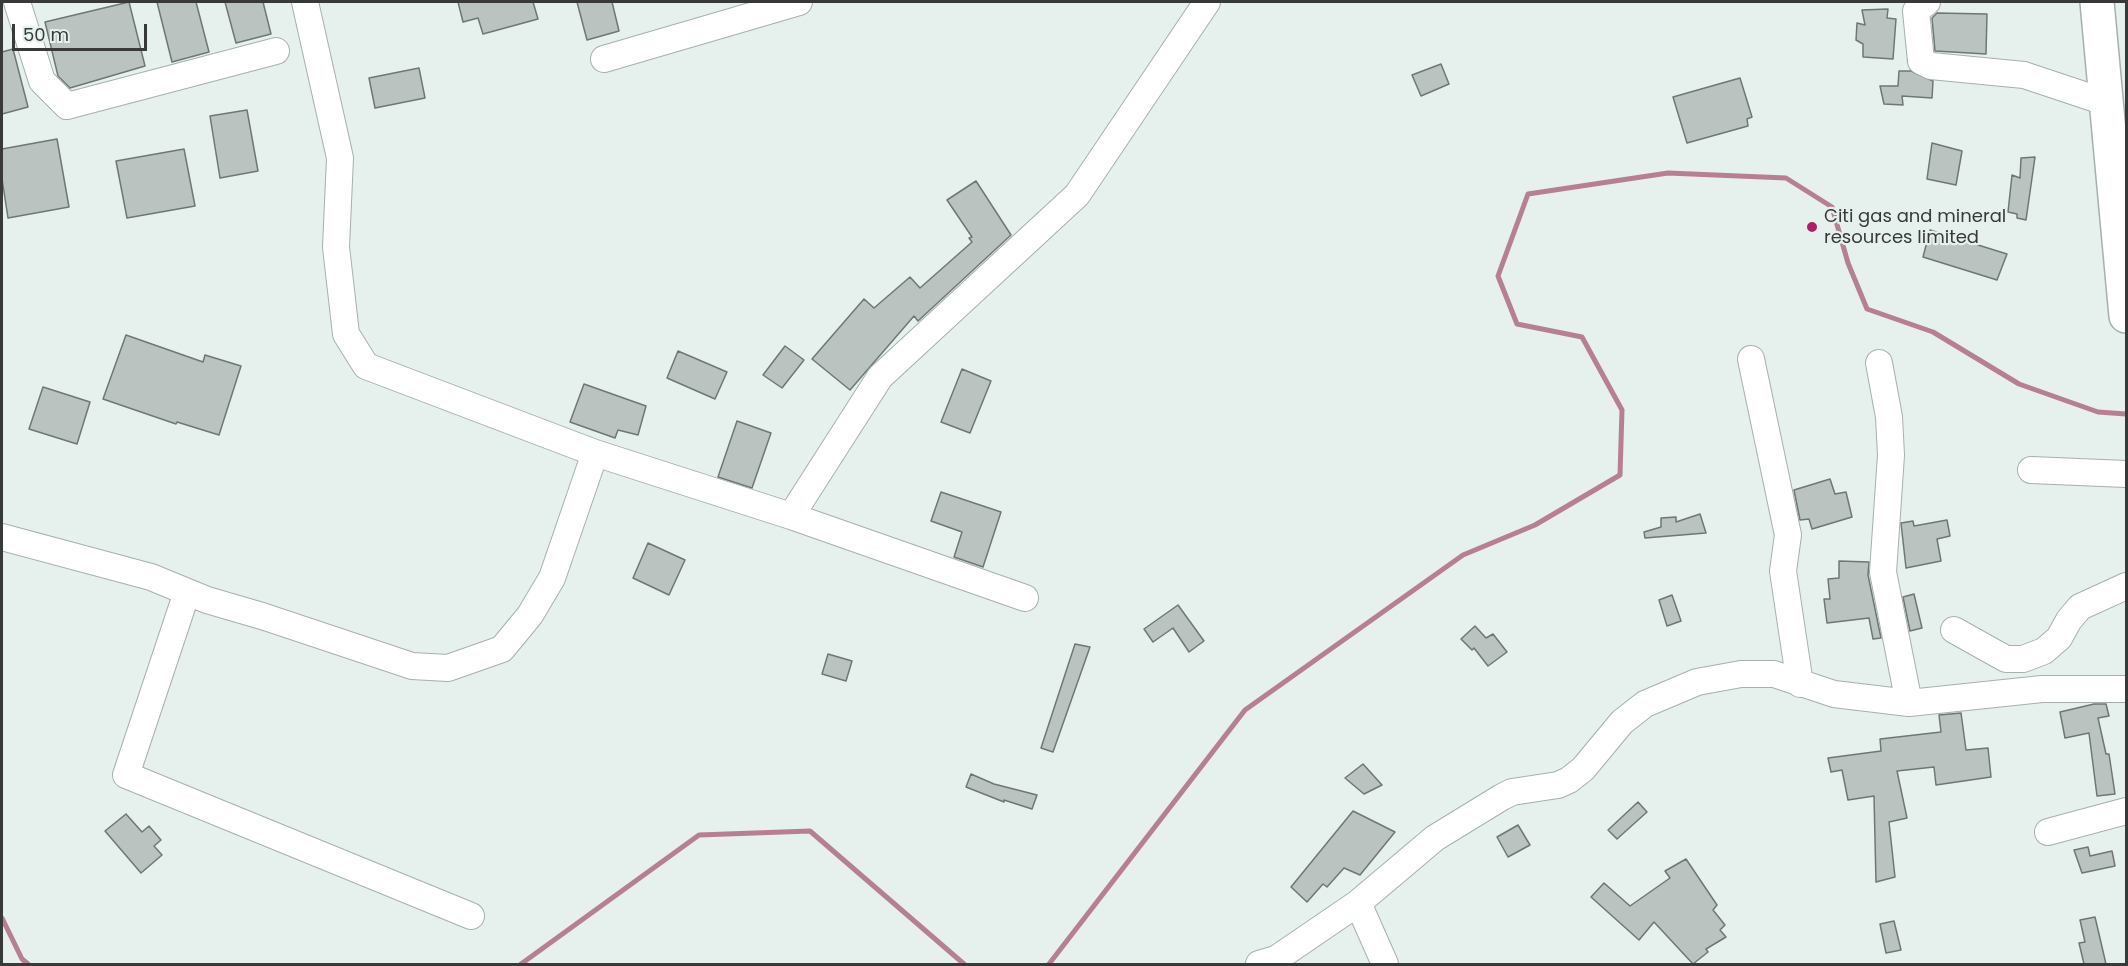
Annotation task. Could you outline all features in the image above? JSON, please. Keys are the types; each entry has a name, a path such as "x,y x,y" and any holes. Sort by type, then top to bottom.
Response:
{"highway":[{"path":"2081,2 2101,50"},
{"path":"2097,2 2127,316"}],"street":[{"path":"17,2 42,81 67,106 276,51"},
{"path":"305,2 340,158 336,247 346,334 366,366 596,453 791,516 1025,598"},
{"path":"604,59 799,2"},
{"path":"791,516 879,377 1077,195 1208,2"},
{"path":"1927,2 1916,11 1921,60 1930,66 2024,75 2105,102"},
{"path":"1751,359 1788,536 1783,571 1800,684"},
{"path":"1879,363 1889,417 1891,455 1883,572 1909,704"},
{"path":"2,537 151,577 187,592 412,666 448,669 502,649 530,615 552,578 596,453"},
{"path":"2031,470 2127,474"},
{"path":"1954,630 2006,659 2023,658 2044,651 2059,638 2080,607 2127,586"},
{"path":"187,592 126,775 471,916"},
{"path":"1259,964 1276,958 1358,903 1435,838 1502,797 1512,792 1557,785 1569,780 1583,769 1622,722 1645,704 1697,682 1741,674 1774,674 1834,694 1909,704 2042,689 2127,689"},
{"path":"2048,832 2127,811"},
{"path":"1358,903 1386,964"}],"building":[{"path":"129,2 145,66 70,88 58,76 45,22"},
{"path":"157,2 196,2 209,52 172,62"},
{"path":"225,2 263,2 271,34 236,43"},
{"path":"458,2 533,2 538,19 483,34 478,18 463,22"},
{"path":"577,2 612,2 619,31 587,40"},
{"path":"1888,9 1887,18 1896,19 1893,59 1863,57 1863,44 1856,40 1857,23 1865,25 1862,10"},
{"path":"1937,13 1987,14 1986,54 1935,51 1932,18"},
{"path":"13,49 28,107 2,114 2,52"},
{"path":"1441,64 1449,84 1421,96 1412,75"},
{"path":"419,68 425,98 375,108 369,78"},
{"path":"1899,71 1911,71 1933,81 1932,98 1902,96 1903,105 1884,104 1880,86 1898,86"},
{"path":"1740,78 1752,117 1747,119 1748,126 1687,143 1673,97"},
{"path":"247,110 258,171 220,178 210,116"},
{"path":"57,139 69,207 8,218 2,179 2,149"},
{"path":"1932,143 1962,151 1956,185 1927,179"},
{"path":"184,149 195,206 127,218 116,161"},
{"path":"2035,157 2026,220 2017,218 2017,214 2008,212 2012,175 2020,178 2021,158"},
{"path":"976,181 1011,235 918,321 914,316 850,390 812,359 864,299 874,308 910,277 920,288 972,242 969,238 972,237 947,200"},
{"path":"1930,230 2007,254 1997,280 1923,257"},
{"path":"126,335 203,362 205,355 241,366 219,435 177,422 176,424 103,399"},
{"path":"785,346 804,360 782,388 763,375"},
{"path":"678,351 727,372 715,399 667,378"},
{"path":"962,369 991,381 970,433 941,422"},
{"path":"584,384 646,406 638,435 618,430 615,438 570,422"},
{"path":"43,387 90,402 77,444 29,429"},
{"path":"737,421 771,433 752,488 718,477"},
{"path":"1830,479 1835,494 1846,492 1852,517 1812,529 1809,519 1800,520 1794,490"},
{"path":"941,492 1001,512 983,567 954,557 962,532 931,521"},
{"path":"1700,514 1706,533 1645,538 1644,532 1661,527 1661,518 1676,517 1676,522"},
{"path":"1947,520 1950,536 1937,539 1941,561 1906,568 1901,523 1913,521 1914,526"},
{"path":"648,543 685,560 669,595 633,578"},
{"path":"1839,561 1869,562 1868,575 1881,638 1873,639 1869,618 1827,623 1824,599 1830,599 1828,579 1839,578"},
{"path":"1914,594 1922,628 1910,631 1903,597"},
{"path":"1672,595 1681,621 1667,626 1659,600"},
{"path":"1178,605 1204,641 1189,652 1173,628 1153,642 1144,629"},
{"path":"1475,626 1486,638 1493,634 1507,652 1488,666 1474,648 1472,650 1461,639"},
{"path":"1075,644 1090,647 1053,752 1041,748"},
{"path":"828,654 852,661 846,681 822,674"},
{"path":"2094,704 2106,704 2109,716 2098,718 2106,754 2109,754 2115,794 2097,796 2089,733 2065,738 2060,712"},
{"path":"1961,713 1966,750 1988,748 1991,777 1936,785 1934,767 1897,771 1907,818 1889,822 1895,877 1876,882 1874,796 1848,800 1842,770 1831,772 1828,758 1881,751 1880,739 1941,732 1939,715"},
{"path":"1363,764 1382,785 1364,794 1345,778"},
{"path":"971,774 994,784 1037,795 1032,809 1004,800 1004,802 966,787"},
{"path":"1638,802 1647,812 1617,839 1608,830"},
{"path":"1353,811 1395,832 1360,875 1344,868 1327,887 1323,884 1307,902 1291,887"},
{"path":"126,814 142,832 149,826 161,840 154,846 162,855 141,873 105,831"},
{"path":"1518,825 1530,845 1508,857 1497,837"},
{"path":"2088,847 2090,856 2112,851 2115,866 2082,873 2074,850"},
{"path":"1686,859 1717,905 1713,910 1725,925 1720,930 1726,937 1706,949 1708,952 1693,964 1654,922 1639,940 1591,897 1604,883 1630,906 1670,878 1665,871"},
{"path":"2095,917 2106,964 2084,964 2079,943 2085,942 2080,920"},
{"path":"1894,921 1901,950 1886,953 1880,924"}],"waterway":[{"path":"1049,964 1245,710 1463,555 1535,525 1620,475 1622,410 1582,337 1517,324 1498,276 1528,194 1668,173 1786,178 1832,207 1848,263 1867,309 1933,332 2019,384 2098,412 2126,414"},
{"path":"521,964 699,835 810,831 964,964"},
{"path":"2,918 22,959 28,964"}],"place":[{"name":"Citi gas and mineral resources limited","path":"1812,227"}]}
